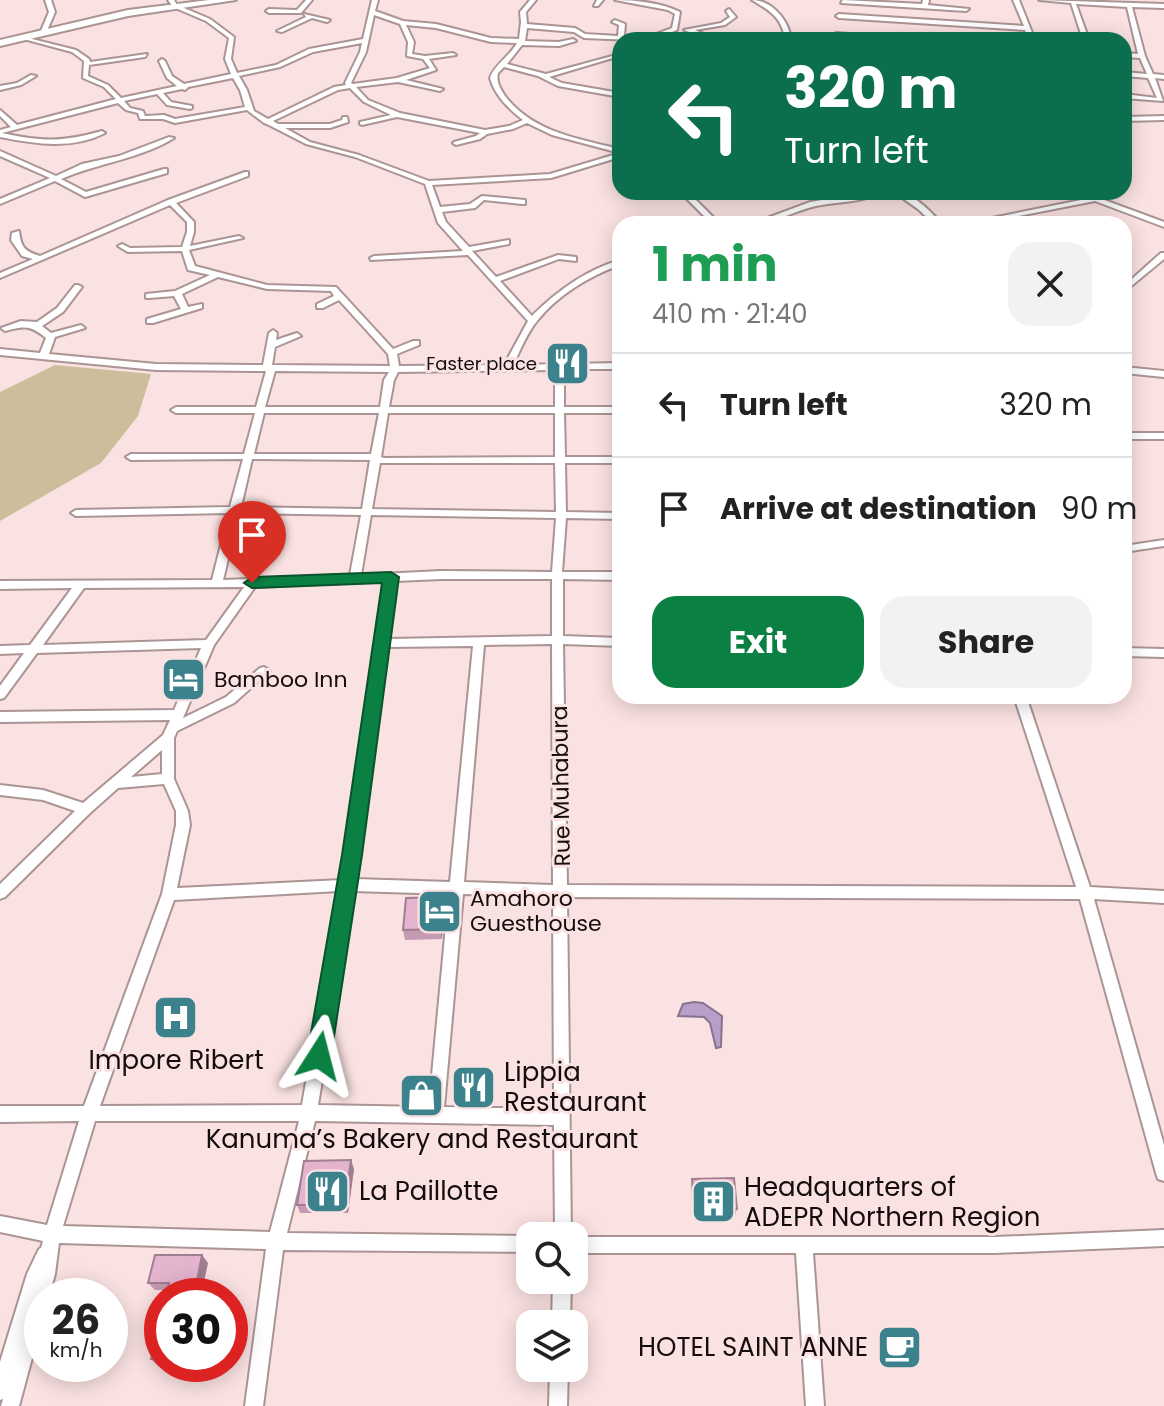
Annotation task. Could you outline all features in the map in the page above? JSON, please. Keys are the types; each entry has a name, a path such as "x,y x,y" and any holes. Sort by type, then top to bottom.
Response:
{"main road":[{"path":"0,43 173,3 231,0"}],"street":[{"path":"43,33 52,12 48,0"},
{"path":"299,12 309,0"},
{"path":"375,0 363,52 349,79 351,87 375,106 398,115 485,132 511,128 527,121"},
{"path":"533,0 523,12 526,26 516,54 492,77 494,84 508,106 527,121 555,134 612,151"},
{"path":"618,0 678,13 676,26 671,32"},
{"path":"755,0 767,6 785,23 787,32"},
{"path":"1016,0 1029,32"},
{"path":"1042,0 1164,6"},
{"path":"837,32 844,1 926,3 966,9"},
{"path":"1073,2 1083,32"},
{"path":"173,3 208,20 232,38 226,56 234,77 244,89 248,108 269,124 308,143 357,156 428,183 551,176 612,156"},
{"path":"1129,5 1142,56 1163,100"},
{"path":"269,11 299,12 327,20"},
{"path":"687,30 723,24 733,17 729,11"},
{"path":"372,12 402,23 436,26 491,40 562,47 573,41"},
{"path":"280,31 312,16"},
{"path":"839,16 1027,28"},
{"path":"615,22 622,24 621,32"},
{"path":"402,23 411,42 409,55 425,58 453,55"},
{"path":"526,26 575,30 591,37 612,36"},
{"path":"676,26 692,32"},
{"path":"22,37 74,51 87,60 85,77 106,86 128,109 141,112 142,118 164,117 175,121 248,108"},
{"path":"0,133 119,100 284,64 311,50 364,41"},
{"path":"86,64 145,55"},
{"path":"1132,55 1142,56"},
{"path":"541,76 612,57"},
{"path":"398,80 434,69 425,58"},
{"path":"162,61 169,77 185,88"},
{"path":"503,65 528,69 560,85 612,94"},
{"path":"1132,75 1164,77"},
{"path":"0,88 19,84 33,76"},
{"path":"269,124 323,93 373,81 398,80 440,89"},
{"path":"160,93 169,104 190,107"},
{"path":"1132,97 1163,100"},
{"path":"0,112 16,128"},
{"path":"362,123 398,115"},
{"path":"269,124 330,126 346,121 345,118"},
{"path":"1132,119 1164,118"},
{"path":"456,143 478,138 485,132"},
{"path":"0,133 44,145 102,133"},
{"path":"0,202 171,138"},
{"path":"0,153 85,195 164,171"},
{"path":"9,165 18,161"},
{"path":"0,276 171,202 245,174"},
{"path":"428,183 442,223 532,321"},
{"path":"437,210 472,206 482,198 522,202"},
{"path":"692,200 708,216"},
{"path":"806,200 813,204"},
{"path":"778,216 834,200"},
{"path":"910,200 930,216"},
{"path":"1008,216 1091,200"},
{"path":"1099,200 1164,225"},
{"path":"171,202 192,221 193,227 185,249 191,268 215,276 284,289 333,289 392,353 395,369 389,380 355,578"},
{"path":"16,233 15,240 25,254 39,258"},
{"path":"122,246 128,250 185,249 239,238"},
{"path":"374,258 469,251 506,242"},
{"path":"1132,283 1164,255"},
{"path":"495,280 558,257 573,259"},
{"path":"507,367 532,321 555,298 584,277 612,267"},
{"path":"149,296 177,293 215,276"},
{"path":"5,328 21,324 38,325 60,310 78,287"},
{"path":"177,293 185,309"},
{"path":"320,306 340,296"},
{"path":"150,321 199,306"},
{"path":"38,325 51,340 43,357"},
{"path":"50,336 81,328"},
{"path":"216,584 260,411 273,333"},
{"path":"271,345 297,336"},
{"path":"392,353 416,343"},
{"path":"0,352 138,366 395,369 612,366"},
{"name":"Rue Muhabura","path":"559,366 562,461 557,576 563,1222"},
{"path":"1132,371 1164,374"},
{"path":"176,410 612,410"},
{"path":"1132,436 1164,436"},
{"path":"131,457 366,456 375,459 612,460"},
{"path":"76,513 235,510 612,516"},
{"path":"1132,548 1164,543"},
{"path":"0,585 216,584 473,574 612,576"},
{"path":"254,1406 276,1241 309,1113 347,885 384,643 391,577"},
{"path":"0,1391 89,1114 169,894 183,825 182,811 168,779 169,734 209,644 252,583"},
{"path":"0,695 80,585"},
{"path":"436,1114 479,642"},
{"path":"384,643 612,642"},
{"path":"0,650 209,644"},
{"path":"1132,652 1164,653"},
{"path":"0,893 85,809 169,734 230,700 264,671"},
{"path":"1023,704 1085,893 1164,1173"},
{"path":"0,717 177,715"},
{"path":"116,783 168,779"},
{"path":"0,790 43,795 85,809"},
{"path":"169,894 347,885 562,891 1085,893 1164,897"},
{"path":"0,1114 309,1113 560,1117"},
{"path":"0,1224 50,1241 378,1240 516,1244"},
{"path":"588,1245 995,1245 1164,1238"},
{"path":"10,1406 46,1274 50,1241"},
{"path":"804,1245 815,1406"},
{"path":"558,1406 559,1382"}],"shaded area":[{"path":"55,365 151,374 138,416 101,463 0,521 0,392"},
{"path":"703,1003 722,1016 721,1047 716,1048 710,1023 704,1017 678,1016 683,1004"}],"building":[{"name":"Amahoro Guesthouse","path":"442,897 440,929 403,930 406,898"},
{"name":"La Paillotte","path":"351,1160 345,1205 297,1205 304,1161"},
{"name":"Headquarters of ADEPR Northern Region","path":"734,1178 737,1209 695,1210 692,1179"},
{"path":"155,1255 202,1255 198,1278 149,1278"}],"place":[{"name":"Faster place","path":"568,363"},
{"name":"Bamboo Inn","path":"183,679"},
{"name":"Amahoro Guesthouse","path":"439,911"},
{"name":"Impore Ribert","path":"176,1017"},
{"name":"Lippia Restaurant","path":"473,1087"},
{"name":"Kanuma’s Bakery and Restaurant","path":"422,1096"},
{"name":"La Paillotte","path":"328,1191"},
{"name":"Headquarters of ADEPR Northern Region","path":"713,1202"},
{"name":"HOTEL SAINT ANNE","path":"899,1347"}],"route":[{"path":"252,583 391,577 384,643 319,1056"}]}
